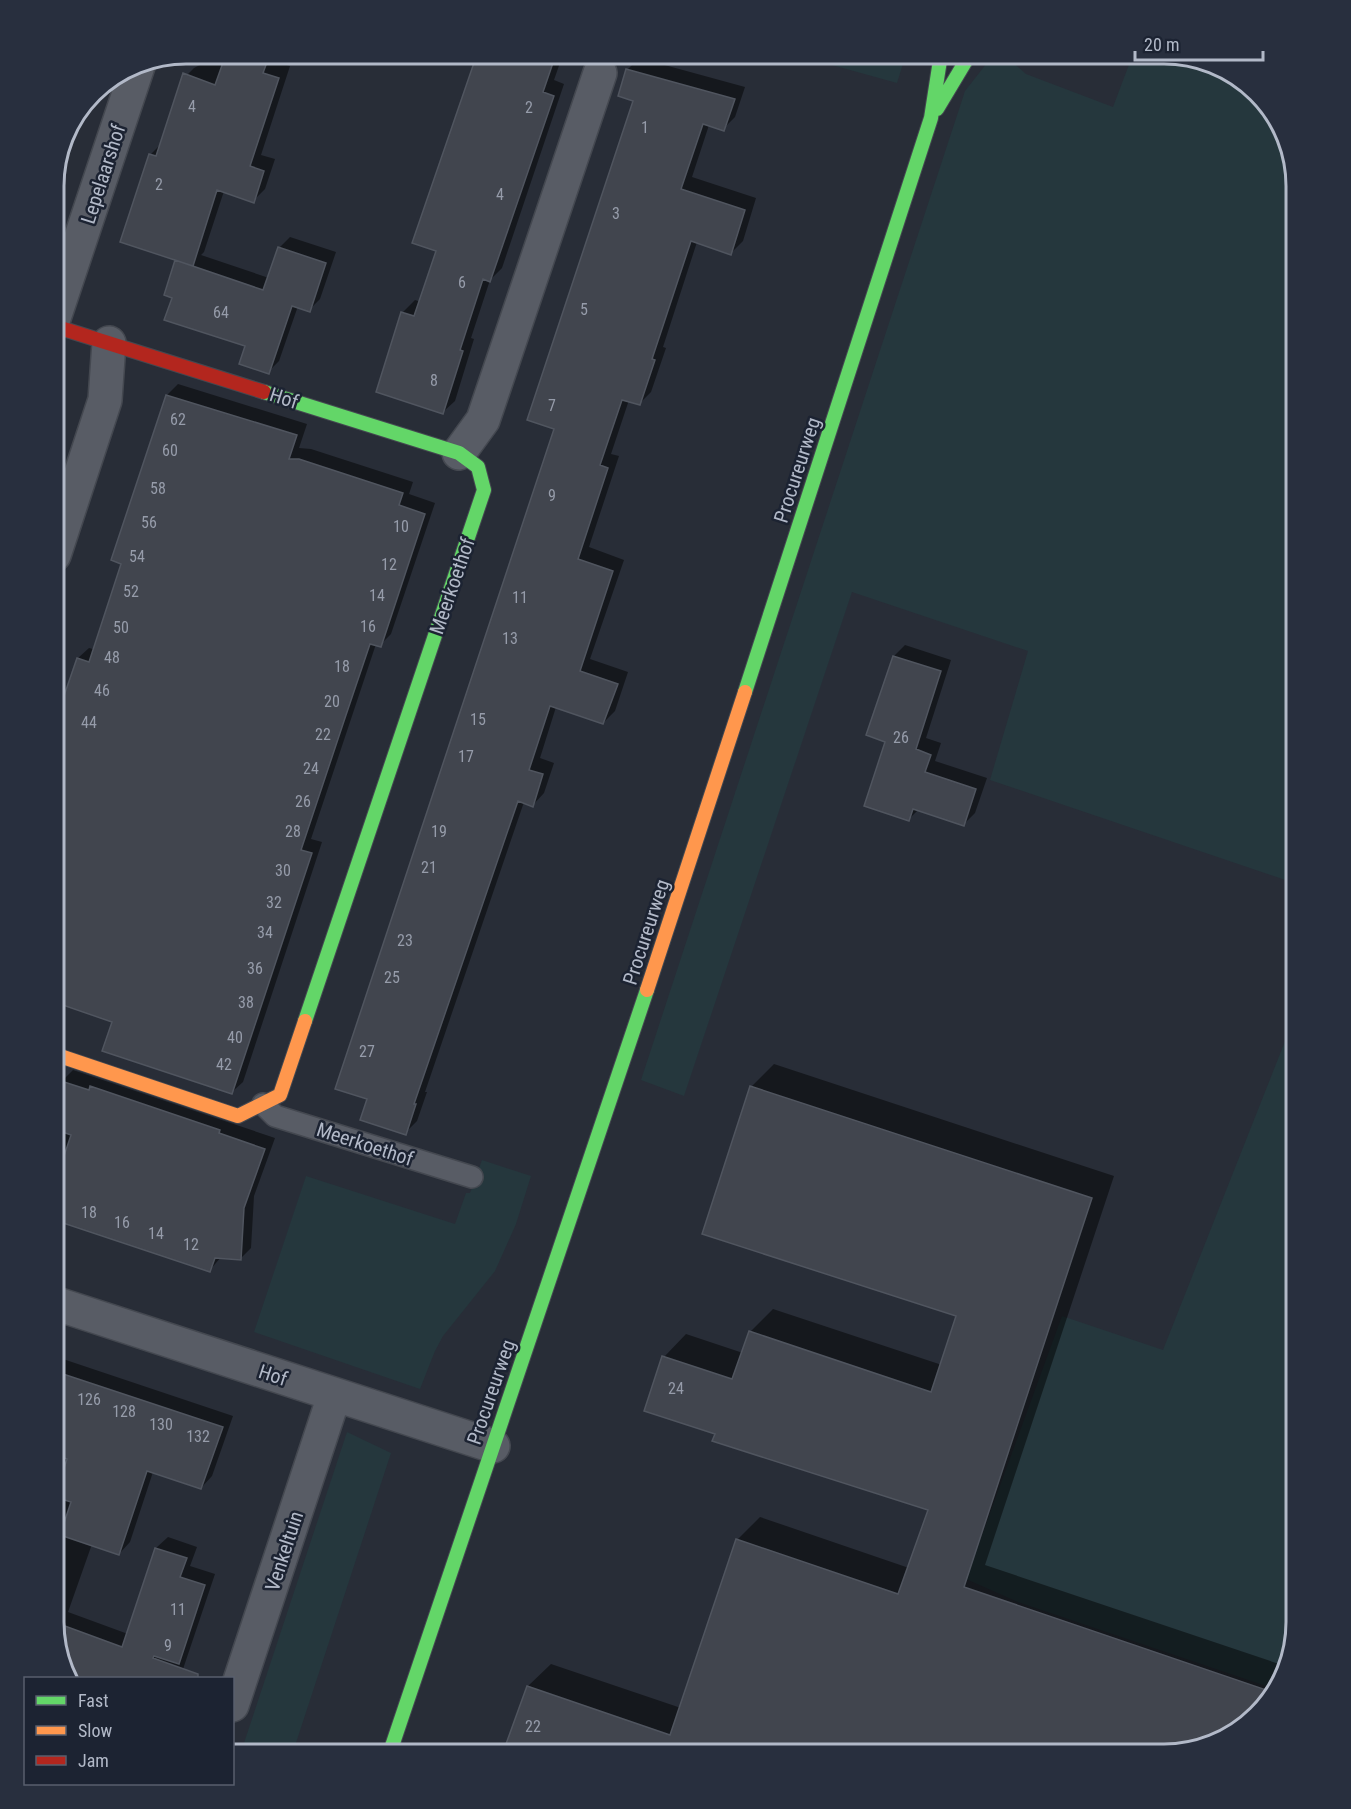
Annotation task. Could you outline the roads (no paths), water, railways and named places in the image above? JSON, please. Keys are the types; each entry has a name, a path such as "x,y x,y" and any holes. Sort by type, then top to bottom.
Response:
{"main road":[{"name":"Procureurweg","path":"393,1744 693,854 932,118 939,65"},
{"name":"Procureurweg","path":"932,118 964,65"},
{"name":"Hof","path":"65,329 459,453"},
{"name":"Meerkoethof","path":"64,1058 238,1116 280,1095 484,490 478,467 459,453"}],"street":[{"path":"459,453 483,420 600,73"},
{"name":"Lepelaarshof","path":"65,286 136,76"},
{"path":"65,522 105,400 109,343"},
{"name":"Hof","path":"64,1306 493,1446"},
{"name":"Venkeltuin","path":"234,1699 334,1396"}],"lane":[{"name":"Meerkoethof","path":"263,1104 275,1116 472,1177"}]}
